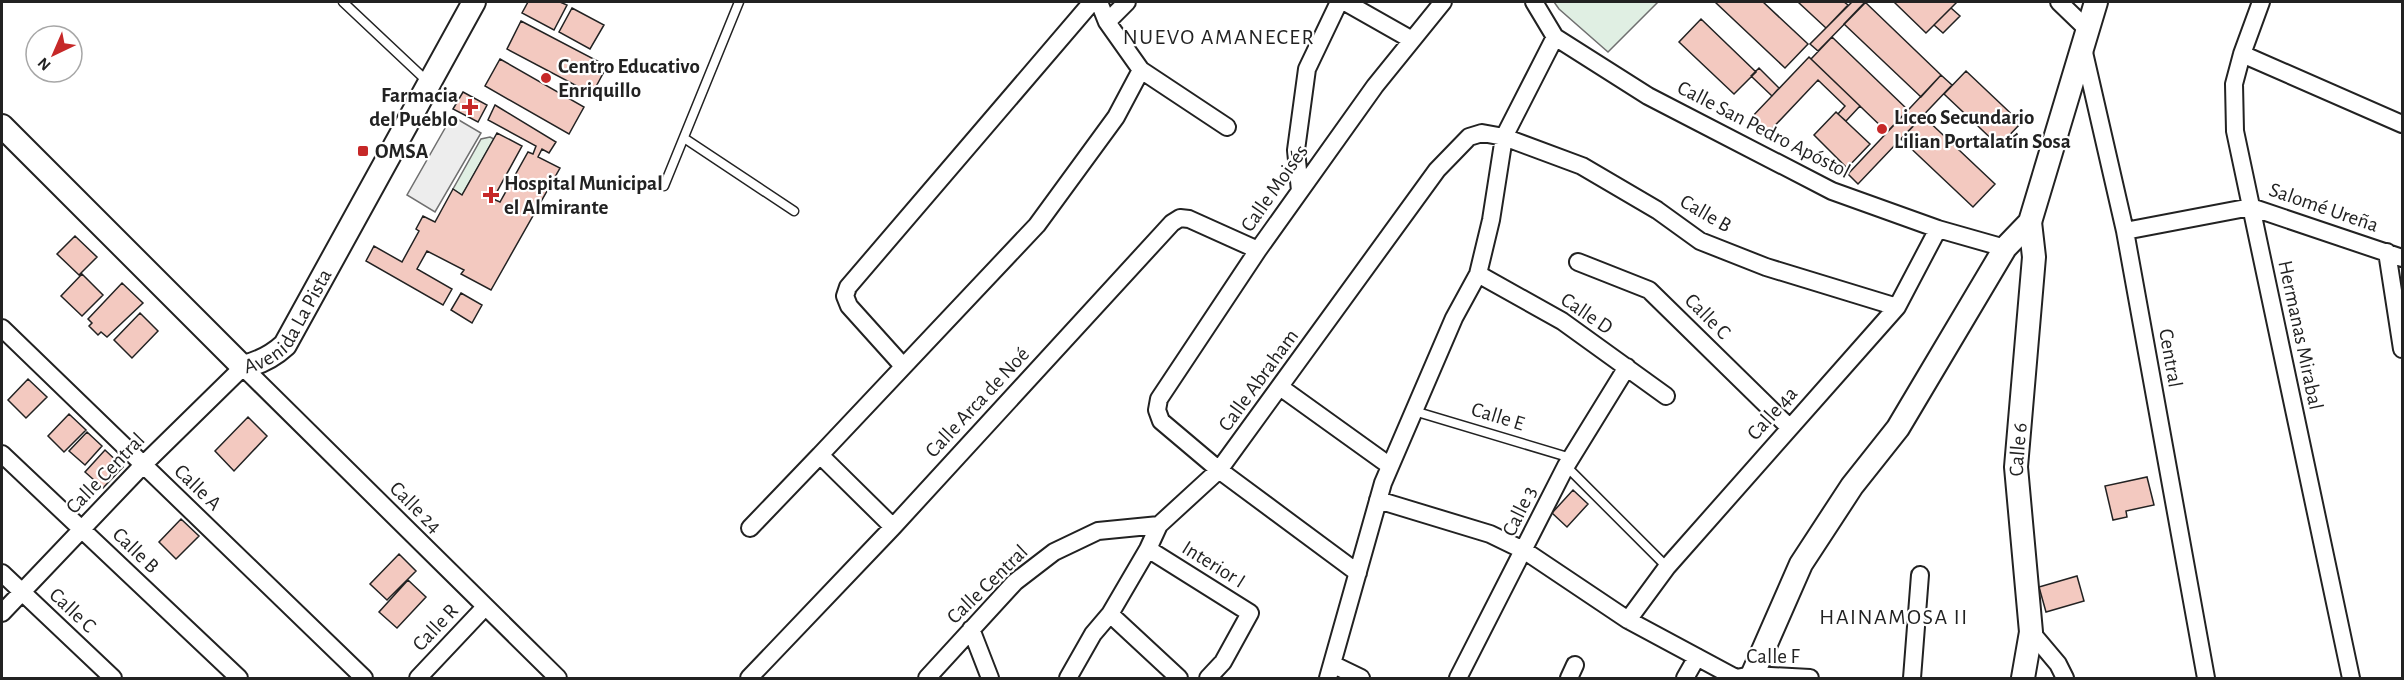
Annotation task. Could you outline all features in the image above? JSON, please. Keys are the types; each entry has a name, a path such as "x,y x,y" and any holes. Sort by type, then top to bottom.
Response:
{"street":[{"name":"Avenida La Pista","path":"2,126 243,367 260,363 273,356 285,345 474,2"},
{"path":"903,366 849,306 845,296 848,287 1092,2"},
{"path":"1099,2 1107,22 1141,70 1227,126"},
{"path":"1107,22 1127,2"},
{"path":"1300,191 1296,150 1307,69 1339,2"},
{"path":"1346,2 1412,40"},
{"name":"Calle Moisés","path":"1220,470 1161,421 1157,410 1159,399 1258,250 1375,86 1443,2"},
{"name":"Calle San Pedro Apóstol","path":"1534,2 1555,36 1648,96 1832,191 1938,229 2006,249"},
{"path":"2060,2 2085,38"},
{"path":"1378,500 1490,534 1525,551 1628,620 1697,657 1746,677 1801,564 1852,486 1898,428 2006,249 2030,222 2096,2"},
{"name":"Hermanas Mirabal","path":"2261,2 2234,84 2235,132 2351,678"},
{"path":"1361,678 1330,671 1378,500 1390,466 1455,318 1478,274 1491,220 1503,137 1555,36"},
{"name":"Central","path":"2085,38 2125,231 2206,678"},
{"path":"2242,54 2403,124"},
{"path":"750,528 1037,225 1116,117 1141,70"},
{"name":"Calle Abraham","path":"1068,678 1093,634 1110,614 1149,549 1159,525 1220,470 1437,170 1469,137 1482,133 1503,137"},
{"name":"Calle B","path":"1503,137 1582,166 1657,210 1700,241 1766,267 1897,307"},
{"name":"Salomé Ureña","path":"2125,231 2251,207 2395,255"},
{"name":"Calle Arca de Noé","path":"749,678 893,527 1172,223 1180,218 1189,219 1258,250"},
{"name":"Calle 6","path":"2023,678 2031,632 2016,467 2034,257 2030,222"},
{"name":"Calle 4a","path":"1628,620 1667,567 1897,307 1938,229"},
{"path":"2395,255 2403,349"},
{"name":"Calle C","path":"1578,262 1649,290 1789,427"},
{"name":"Calle D","path":"1478,274 1562,321 1666,396"},
{"name":"Calle A","path":"2,328 364,678"},
{"name":"Calle Central","path":"2,613 143,465 243,367"},
{"name":"Calle 24","path":"243,367 558,678"},
{"name":"Calle 3","path":"1458,678 1569,462 1627,367"},
{"path":"1280,387 1390,466"},
{"name":"Calle B","path":"2,454 238,678"},
{"path":"820,455 893,527"},
{"path":"1220,470 1358,573"},
{"name":"Calle Central","path":"927,678 1016,582 1054,552 1098,531 1159,525"},
{"name":"Interior I","path":"1149,549 1250,613 1223,662 1208,678"},
{"name":"Calle C","path":"2,573 113,678"},
{"path":"1912,678 1920,575"},
{"name":"Calle R","path":"418,678 485,607"},
{"path":"1110,614 1179,678"},
{"path":"971,629 990,678"},
{"path":"2031,632 2058,664 2065,678"},
{"path":"1685,678 1697,657"},
{"name":"Calle F","path":"1746,677 1810,678"}],"lane":[{"path":"344,2 429,84"},
{"path":"664,186 739,2"},
{"path":"684,138 794,211"},
{"name":"Calle E","path":"1414,411 1569,462 1667,567"}],"green space":[{"path":"1554,2 1658,2 1608,52"},
{"path":"490,137 494,139 462,195 453,189 481,139"}],"shaded area":[{"path":"452,116 481,133 435,212 407,195"}],"building":[{"path":"528,2 560,2 567,5 554,30 522,13"},
{"path":"1715,2 1763,2 1808,44 1785,68"},
{"path":"1798,2 1844,2 1848,5 1826,28"},
{"path":"1852,2 1866,2 1818,51 1810,44"},
{"path":"1865,2 1941,75 1921,97 1844,24"},
{"path":"1894,2 1957,2 1926,33"},
{"path":"572,8 604,25 590,49 559,32"},
{"path":"1951,8 1960,16 1943,33 1934,25"},
{"path":"1701,19 1756,72 1734,94 1679,42"},
{"path":"521,21 607,66 592,94 507,49"},
{"path":"1832,37 1908,110 1887,132 1811,59"},
{"path":"1809,57 1860,106 1846,121 1838,114 1845,106 1818,80 1766,135 1750,119"},
{"path":"500,59 584,107 569,134 485,86"},
{"path":"1759,68 1779,88 1772,96 1751,76"},
{"path":"1966,71 2021,123 1999,146 1944,94"},
{"path":"1941,75 1952,85 1858,184 1848,174"},
{"name":"Farmacia del Pueblo","path":"463,92 487,105 478,122 453,109"},
{"path":"495,105 556,142 549,153 542,149 538,157 560,168 491,290 461,274 464,270 427,251 417,269 452,289 443,305 366,261 374,246 402,262 419,231 416,229 423,216 435,222 453,189 462,195 497,133 522,146 493,199 500,202 528,152 533,154 536,146 488,120"},
{"path":"1836,112 1870,144 1847,168 1814,135"},
{"path":"1923,116 1995,184 1973,207 1901,139"},
{"path":"75,236 97,257 79,275 57,254"},
{"path":"82,274 103,295 82,316 61,296"},
{"path":"122,283 143,303 107,337 101,332 98,335 89,326 92,323 88,319"},
{"path":"461,293 482,305 472,323 451,310"},
{"path":"140,313 158,331 132,358 114,340"},
{"path":"28,379 47,397 26,418 8,400"},
{"path":"69,414 86,430 64,452 48,436"},
{"path":"248,417 267,436 234,471 215,451"},
{"path":"87,432 102,446 85,465 69,451"},
{"path":"105,450 123,467 103,488 85,472"},
{"path":"2147,477 2154,505 2126,511 2127,517 2113,520 2105,486"},
{"path":"1573,490 1588,504 1567,527 1552,513"},
{"path":"181,519 199,536 176,559 159,542"},
{"path":"399,554 416,571 387,600 370,584"},
{"path":"2077,576 2084,601 2046,612 2039,587"},
{"path":"408,580 426,597 397,628 379,612"}],"place":[{"name":"Centro Educativo Enriquillo","path":"546,78"},
{"name":"Farmacia del Pueblo","path":"470,107"},
{"name":"Liceo Secundario Lilian Portalatín Sosa","path":"1882,129"},
{"name":"OMSA","path":"363,151"},
{"name":"Hospital Municipal el Almirante","path":"491,195"}],"district":[{"name":"NUEVO AMANECER","path":"1219,36"},
{"name":"HAINAMOSA II","path":"1894,616"}]}
